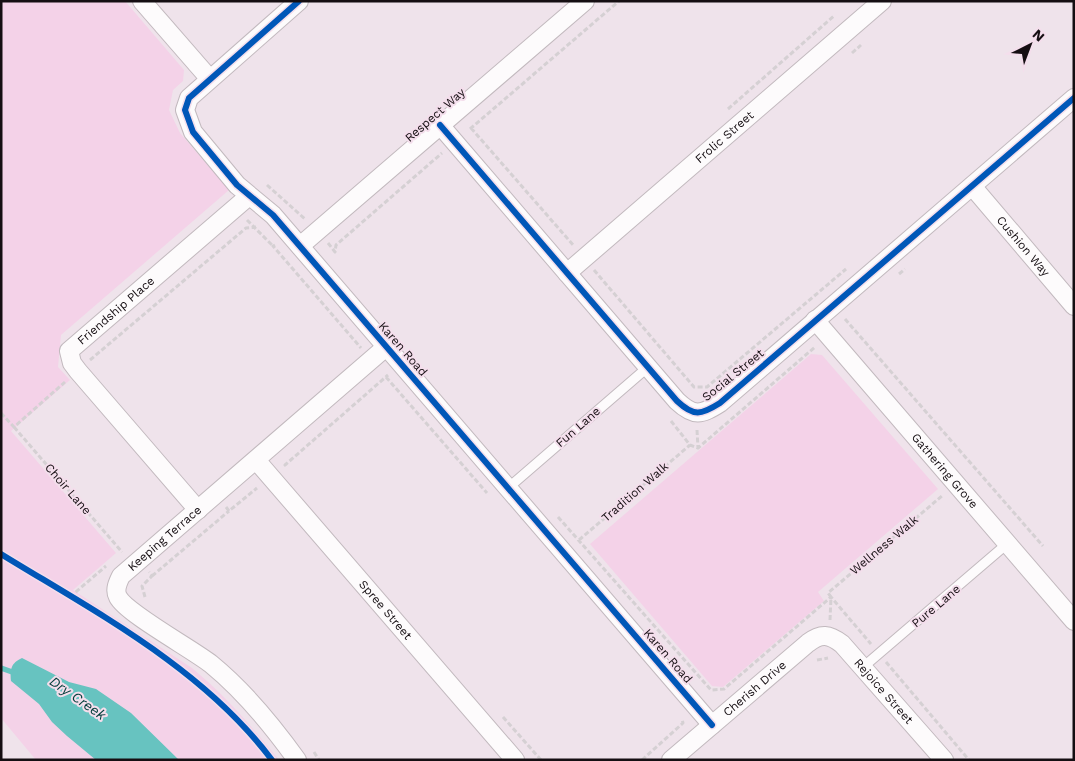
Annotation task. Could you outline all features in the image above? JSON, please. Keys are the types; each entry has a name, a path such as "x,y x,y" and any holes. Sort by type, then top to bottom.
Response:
{"street":[{"path":"142,1 209,78"},
{"name":"Karen Road","path":"299,1 209,78 189,98 185,110 187,122 193,132 249,196 269,211 712,725"},
{"name":"Respect Way","path":"294,240 440,125 585,1"},
{"name":"Frolic Street","path":"567,273 882,1"},
{"name":"Social Street","path":"440,125 648,367 685,408 695,413 706,412 720,403 1074,98"},
{"name":"Cushion Way","path":"972,186 1074,306"},
{"name":"Friendship Place","path":"198,510 78,371 72,362 70,351 249,196"},
{"name":"Gathering Grove","path":"815,320 1074,621"},
{"name":"Keeping Terrace","path":"297,760 272,727 227,677 198,654 133,612 118,597 116,590 121,576 386,347"},
{"name":"Spree Street","path":"256,460 515,760"},
{"name":"Rejoice Street","path":"816,637 825,635 834,638 944,760"},
{"name":"Cherish Drive","path":"671,760 816,637"}],"lane":[{"name":"Fun Lane","path":"508,488 648,367"},
{"name":"Pure Lane","path":"862,668 1008,543"}],"path":[{"path":"471,128 694,387 707,387 849,266"},
{"path":"441,154 447,161"},
{"path":"233,210 256,227 274,246 489,496"},
{"path":"274,246 294,240 312,214"},
{"path":"14,427 246,228 256,227"},
{"path":"898,276 905,269"},
{"path":"828,335 852,313"},
{"path":"845,320 1043,546"},
{"path":"96,355 96,362"},
{"path":"152,576 271,477 401,364"},
{"path":"666,414 690,445"},
{"path":"285,465 292,472"},
{"path":"215,494 229,511"},
{"path":"556,514 711,690 724,689 831,597 969,760"},
{"path":"63,592 78,602"},
{"path":"642,760 683,723 683,719 676,712"},
{"path":"502,716 541,760"}],"shaded area":[{"path":"1,1 125,1 184,70 183,81 173,90 169,110 180,133 229,190 61,335 58,367 70,380 11,431 116,553 73,590 192,668 227,700 279,760 36,760 1,718"},
{"path":"811,354 822,355 938,489 818,592 824,601 723,687 712,686 590,544"}],"water":[{"path":"22,658 69,682 96,689 131,713 179,760 96,760 52,722 39,704 11,681 12,667"}],"waterway":[{"name":"Dry Creek","path":"1,668 15,673"}],"cycle path":[{"path":"299,1 189,98 185,110 193,132 237,185 273,215 712,725"},
{"path":"440,125 677,401 688,410 698,413 720,403 1074,98"},
{"path":"1,554 111,621 181,670 214,697 244,727 272,760"}]}
